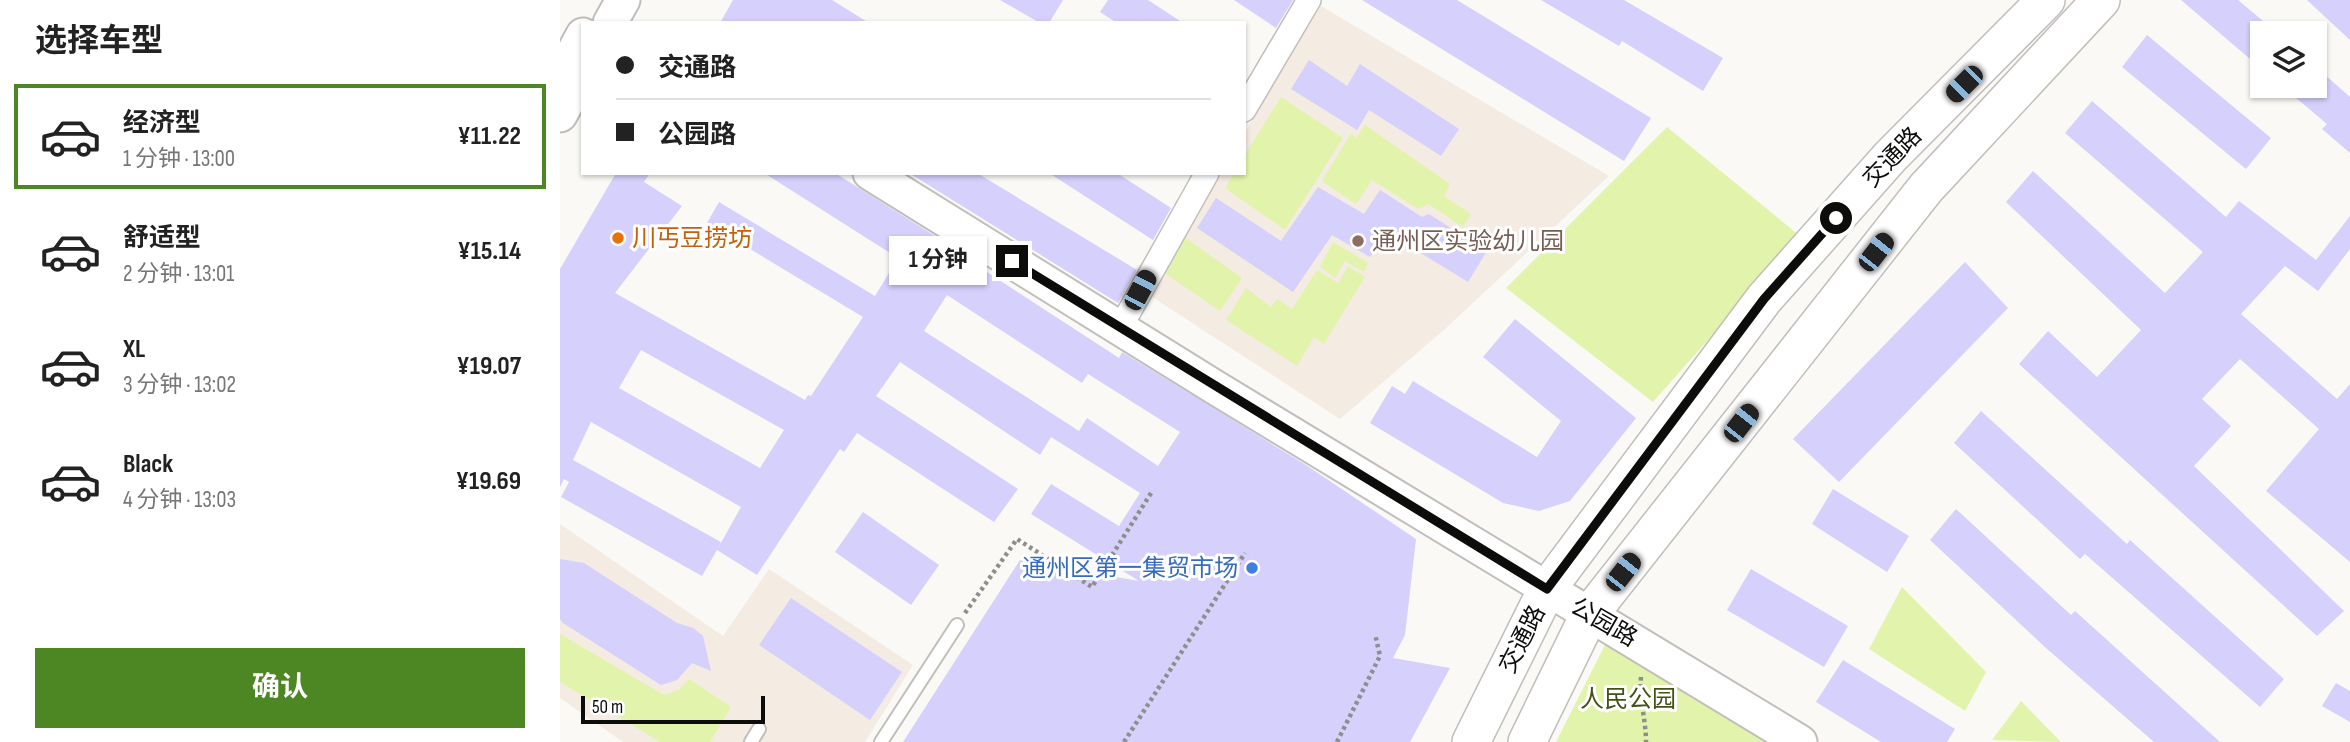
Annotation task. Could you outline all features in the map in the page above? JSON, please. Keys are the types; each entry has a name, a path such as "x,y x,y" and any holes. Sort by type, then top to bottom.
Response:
{"main road":[{"name":"交通路","path":"1471,742 1547,589 1764,299 1890,158 2046,0"},
{"name":"交通路","path":"1527,742 1589,615 1926,188 2101,0"}],"street":[{"path":"1246,107 1309,0"},
{"path":"560,77 581,39"},
{"path":"560,115 581,77"},
{"name":"公园路","path":"873,175 1119,328 1800,742"},
{"path":"1119,328 1206,175"}],"lane":[{"path":"881,742 957,625"},
{"path":"751,742 759,729"}],"path":[{"path":"957,625 1017,540 1092,587 1153,490"},
{"path":"1124,742 1245,553"},
{"path":"1337,742 1380,656 1375,634"},
{"path":"1646,742 1646,721 1640,692 1644,658 1651,649"}],"shaded area":[{"name":"通州区实验幼儿园","path":"1321,6 1609,176 1445,329 1340,419 1146,293 1218,175 1246,175 1246,131"},
{"path":"560,524 723,636 769,569 913,665 865,742 623,742 560,698"}],"green space":[{"path":"1281,97 1343,138 1285,230 1225,188 1233,175 1246,175 1246,153"},
{"path":"1365,125 1450,184 1444,196 1471,214 1463,227 1428,204 1418,209 1372,180 1356,204 1322,181 1351,133 1356,138"},
{"path":"1667,127 1800,236 1653,402 1506,288"},
{"path":"1184,237 1242,278 1220,311 1163,272"},
{"path":"1333,242 1368,263 1364,272 1345,261 1335,278 1320,267"},
{"path":"1348,266 1365,277 1324,344 1314,337 1297,366 1226,320 1246,288 1271,307 1277,299 1292,309 1317,270 1338,283"},
{"path":"1902,587 1986,672 1965,711 1869,649"},
{"path":"560,634 664,695 679,690 689,679 731,707 710,742 660,742 560,682"},
{"name":"人民公园","path":"1608,639 1783,742 1556,742"},
{"path":"2021,701 2061,742 1992,740"}],"building":[{"path":"733,0 832,0 866,21 721,21"},
{"path":"1000,0 1063,0 1050,21 1037,21"},
{"path":"1108,0 1148,0 1180,21 1114,21 1100,12"},
{"path":"1234,0 1293,0 1276,28"},
{"path":"1362,0 1457,0 1651,118 1624,161"},
{"path":"1541,0 1624,0 1723,58 1703,91 1622,41 1619,46"},
{"path":"2181,0 2238,0 2263,21 2250,21 2250,59"},
{"path":"2307,0 2350,0 2350,40"},
{"path":"2147,35 2271,138 2246,169 2122,67"},
{"path":"1309,60 1347,86 1360,64 1459,129 1441,156 1369,110 1357,130 1291,89"},
{"path":"2327,77 2350,97 2350,153 2322,129 2327,124 2296,98 2327,98"},
{"path":"2092,101 2226,217 2239,201 2316,260 2350,216 2350,249 2318,291 2285,266 2241,314 2337,399 2350,384 2350,562 2266,491 2319,429 2240,359 2202,399 2231,426 2194,466 2344,611 2317,636 2019,364 2048,331 2097,377 2141,330 2006,202 2033,171 2165,293 2203,252 2065,133"},
{"path":"615,175 649,175 644,182 682,206 615,293 805,400 808,395 811,396 863,317 707,223 719,202 875,296 898,258 767,175 838,175 965,255 964,257 1119,358 1122,352 1306,465 1416,539 1405,635 1393,658 1450,668 1410,742 903,742 1020,560 1139,581 1031,514 1051,484 1119,526 1140,493 1051,437 1040,455 900,362 876,396 1018,489 994,522 857,433 844,452 840,449 757,575 717,550 702,576 561,497 569,482 564,479 560,487 560,269","holes":["947,295 1082,383 1088,374 1180,432 1158,466 1087,418 1079,431 924,331","641,350 784,430 760,468 619,388","591,422 741,507 717,550 721,542 573,460"]},
{"path":"912,175 980,175 1137,270 1118,303"},
{"path":"1052,175 1120,175 1171,208 1153,240"},
{"path":"1318,187 1364,214 1380,190 1422,217 1429,214 1487,251 1468,282 1388,233 1370,257 1332,235 1293,292 1197,228 1216,198 1281,241"},
{"path":"1965,262 2008,308 1839,482 1793,439"},
{"path":"1515,319 1636,418 1570,501 1539,511 1503,503 1370,423 1392,386 1405,394 1413,381 1537,457 1561,421 1483,357"},
{"path":"1981,411 2127,544 2130,540 2284,679 2260,707 2085,554 2080,559 1954,443"},
{"path":"1833,489 1909,536 1887,572 1812,524"},
{"path":"1956,509 2071,615 2075,611 2220,742 2154,742 2046,648 1930,540"},
{"path":"863,512 939,565 911,605 835,552"},
{"path":"560,559 584,563 677,623 693,628 703,636 711,671 692,663 677,680 661,685 563,623 560,619"},
{"path":"1751,569 1848,626 1824,667 1727,610"},
{"path":"791,598 902,672 870,720 759,645"},
{"path":"1843,660 1955,729 1947,742 1881,742 1816,702"},
{"path":"2336,683 2350,691 2350,722 2322,706"}],"place":[{"name":"川丐豆捞坊","path":"618,238"},
{"name":"通州区实验幼儿园","path":"1358,241"},
{"name":"通州区第一集贸市场","path":"1252,568"}],"route":[{"path":"1012,261 1547,589 1764,299 1836,218"}]}
